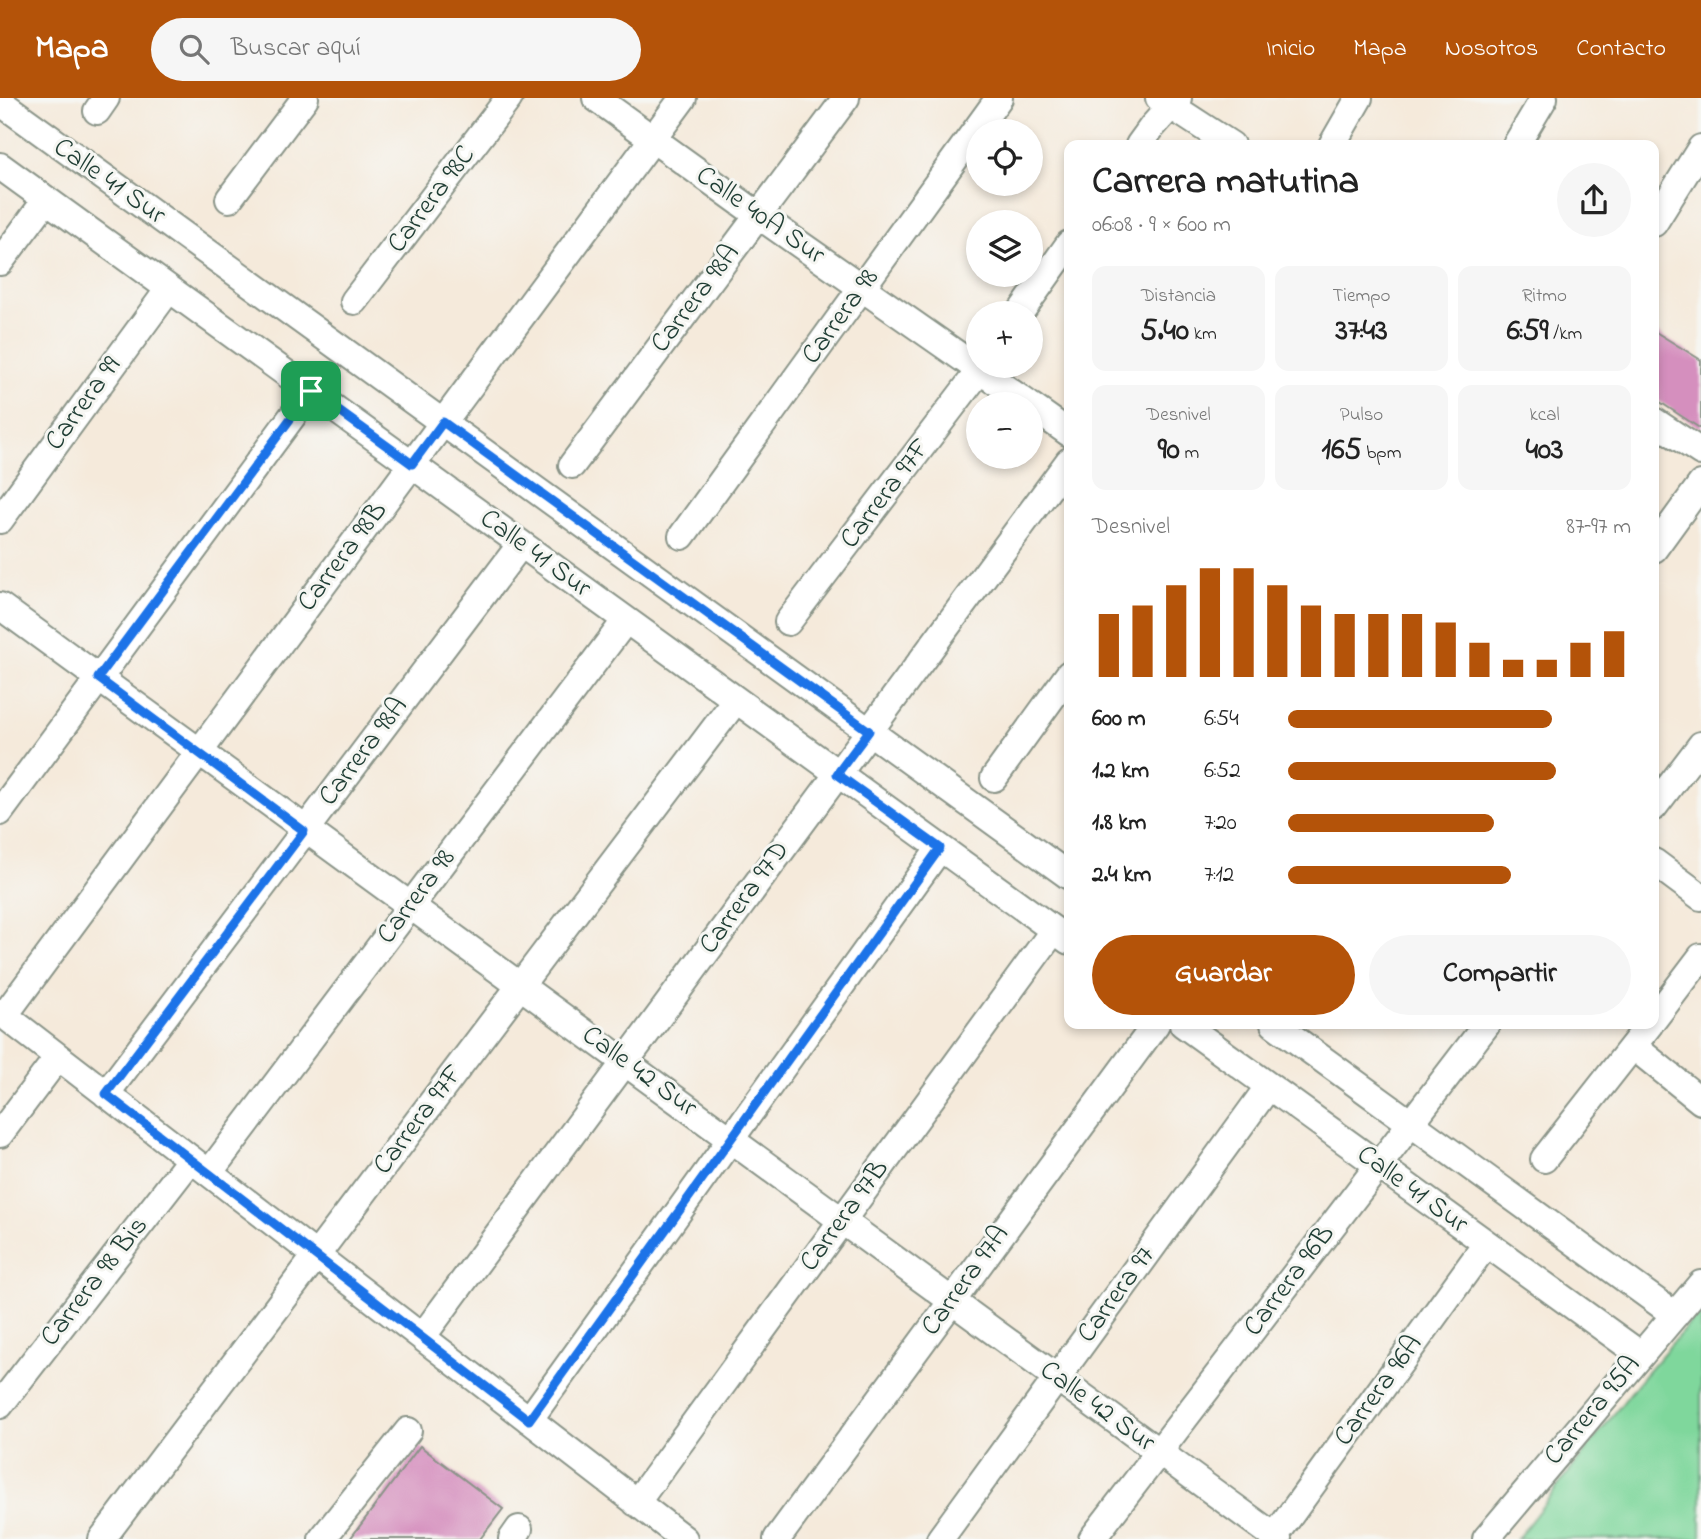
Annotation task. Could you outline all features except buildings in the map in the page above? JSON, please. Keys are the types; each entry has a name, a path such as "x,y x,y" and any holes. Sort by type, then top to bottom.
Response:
{"street":[{"path":"229,199 305,98"},
{"name":"Carrera 98C","path":"354,301 509,98"},
{"name":"Calle 40A Sur","path":"596,98 862,288 966,357"},
{"name":"Carrera 98B","path":"2,1014 683,98"},
{"name":"Carrera 98A","path":"572,465 846,98"},
{"name":"Carrera 98","path":"682,537 999,98"},
{"path":"1335,140 1359,98"},
{"path":"1519,140 1544,98"},
{"path":"1143,140 1170,101 1224,140"},
{"name":"Calle 41 Sur","path":"0,102 1064,872"},
{"path":"1659,215 1701,148"},
{"name":"Calle 41 Sur","path":"0,166 1061,936"},
{"path":"0,262 46,200"},
{"path":"1029,301 1064,251"},
{"name":"Carrera 99","path":"0,520 169,289"},
{"name":"Carrera 97F","path":"788,622 974,378"},
{"name":"Calle 40A Sur","path":"995,378 1013,392"},
{"path":"0,812 311,391"},
{"name":"Calle 40A Sur","path":"1043,414 1064,429"},
{"path":"1659,424 1701,452"},
{"name":"Carrera 97D","path":"422,1337 1064,468"},
{"path":"1659,542 1701,484"},
{"name":"Carrera 98A","path":"106,1094 520,544"},
{"name":"Calle 42 Sur","path":"0,607 1275,1538"},
{"name":"Carrera 98","path":"200,1166 410,907 626,620"},
{"path":"994,778 1064,681"},
{"name":"Carrera 97F","path":"102,1539 736,700"},
{"path":"1659,800 1701,745"},
{"path":"529,1420 940,848"},
{"path":"1659,866 1701,897"},
{"name":"Carrera 97B","path":"636,1503 843,1220 1061,936"},
{"path":"1659,1012 1701,957"},
{"path":"2,1014 684,1539"},
{"name":"Carrera 97A","path":"777,1539 1152,1029"},
{"name":"Calle 41 Sur","path":"1190,1029 1641,1355"},
{"name":"Calle 41 Sur","path":"1281,1029 1675,1315"},
{"name":"Carrera 96B","path":"1092,1539 1483,1029"},
{"path":"1544,1159 1646,1029"},
{"path":"1633,1046 1701,1101"},
{"path":"0,1134 58,1057"},
{"name":"Carrera 97","path":"940,1539 1269,1086"},
{"name":"Carrera 98 Bis","path":"0,1405 200,1166"},
{"name":"Carrera 96A","path":"1275,1538 1486,1244"},
{"name":"Carrera 95A","path":"1486,1539 1701,1284"},
{"path":"322,1539 408,1431"}],"green space":[{"path":"1701,1310 1701,1539 1517,1539 1642,1378"}],"route":[{"path":"311,391 412,464 443,422 869,731 837,774 940,848 529,1420 106,1094 304,831 98,678 311,391"}]}
